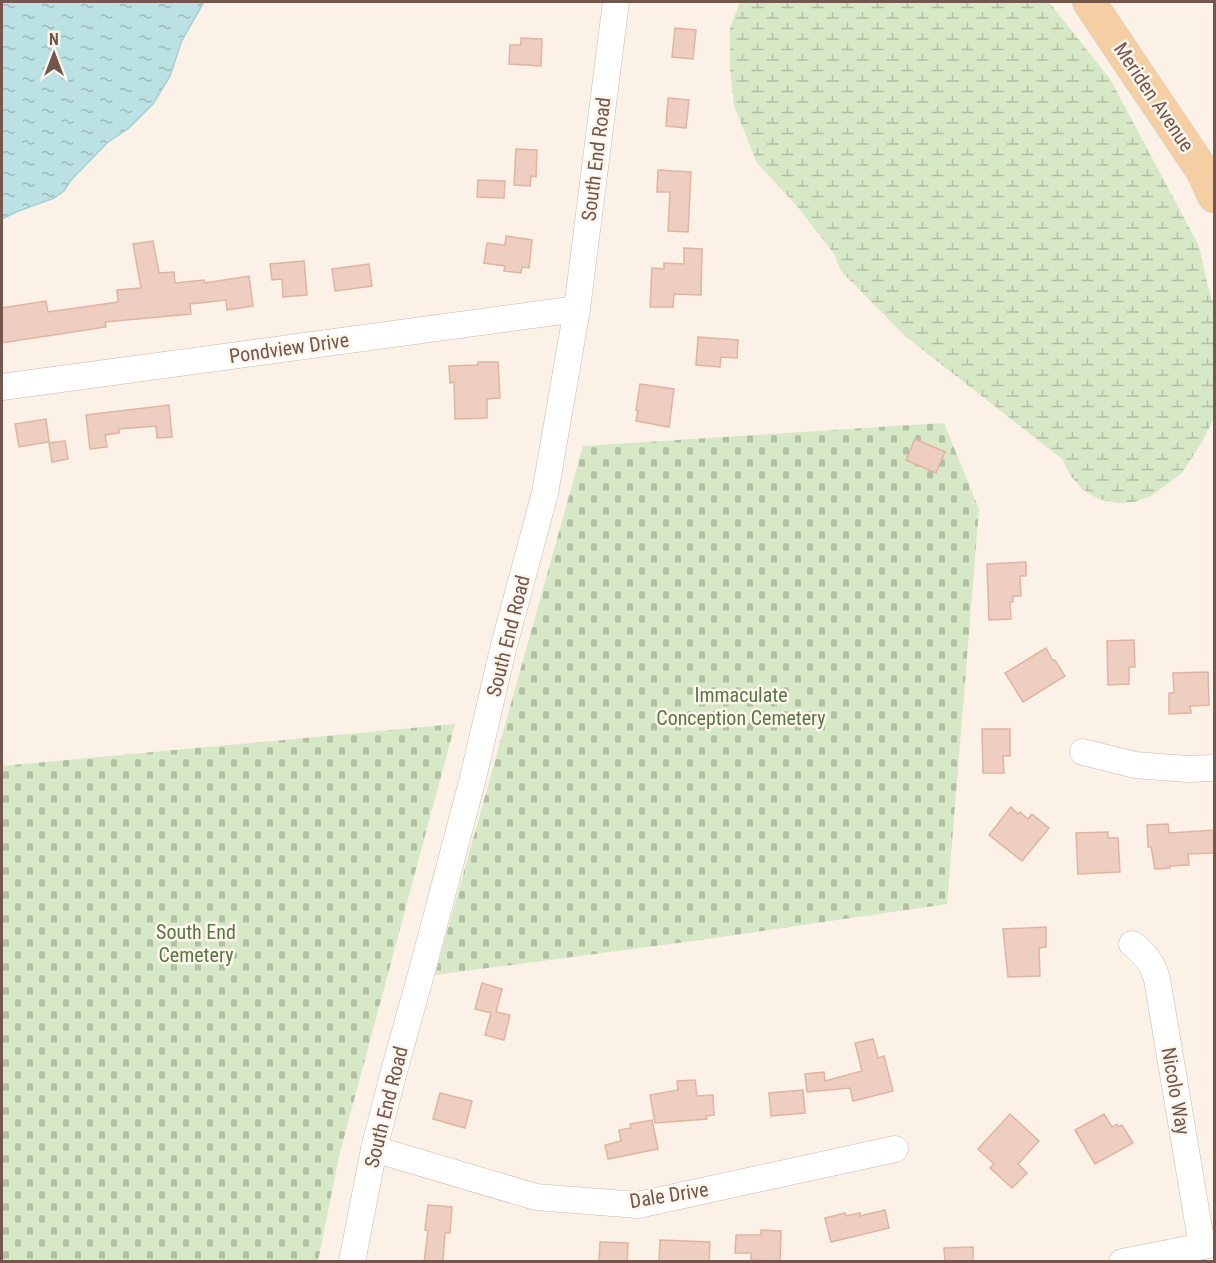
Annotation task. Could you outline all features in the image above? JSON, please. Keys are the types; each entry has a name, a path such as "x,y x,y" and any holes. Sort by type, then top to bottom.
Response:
{"main road":[{"name":"Meriden Avenue","path":"1089,2 1202,170 1215,196"}],"street":[{"name":"South End Road","path":"352,1262 374,1149 473,778 503,650 545,493 577,309 616,2"},
{"name":"Pondview Drive","path":"2,387 577,309"},
{"path":"1083,752 1135,765 1188,769 1215,768"},
{"name":"Nicolo Way","path":"1132,944 1145,956 1156,974 1208,1245"},
{"name":"Dale Drive","path":"374,1149 536,1197 638,1205 895,1149"},
{"path":"1122,1262 1208,1245"}],"green space":[{"path":"740,2 1049,2 1110,79 1199,246 1214,305 1214,418 1182,473 1151,496 1134,502 1117,503 1098,499 1082,489 1070,475 1062,459 905,336 841,271 834,254 797,206 757,163 734,106 730,67 730,28"},
{"name":"Immaculate Conception Cemetery","path":"944,423 979,509 947,904 435,975 583,446"},
{"name":"South End Cemetery","path":"455,724 339,1156 318,1261 2,1261 2,766"}],"water":[{"path":"2,2 204,2 182,40 170,76 153,104 129,128 107,143 71,180 64,191 54,198 2,219"}],"building":[{"path":"675,28 696,30 693,59 672,57"},
{"path":"521,38 542,39 541,66 509,64 510,45 521,45"},
{"path":"668,98 689,100 686,128 666,126"},
{"path":"516,149 537,150 536,177 531,176 530,186 514,185"},
{"path":"658,170 691,172 688,232 668,231 670,192 657,192"},
{"path":"478,180 505,181 504,198 477,197"},
{"path":"506,236 532,240 529,268 522,267 521,273 504,271 505,266 484,263 487,243 505,245"},
{"path":"153,241 159,273 174,272 175,283 204,280 205,283 249,276 253,306 227,310 226,300 190,304 191,314 105,322 106,327 2,343 2,308 46,301 48,312 118,302 117,290 141,288 133,244"},
{"path":"684,248 702,249 701,295 674,294 673,307 650,307 652,268 664,269 664,263 684,264"},
{"path":"304,261 307,295 283,297 282,279 272,280 270,264"},
{"path":"369,264 372,286 335,291 332,269"},
{"path":"698,337 738,340 737,358 721,357 720,367 696,365"},
{"path":"478,362 498,362 500,398 487,399 487,418 455,419 454,382 450,383 449,366 478,365"},
{"path":"640,384 674,389 669,427 636,421"},
{"path":"169,405 172,437 157,438 156,426 119,429 119,433 105,435 107,447 90,449 86,415"},
{"path":"46,419 49,442 19,447 15,424"},
{"path":"915,439 945,452 936,473 906,460"},
{"path":"65,441 68,459 52,462 49,443"},
{"path":"1026,562 1026,576 1020,576 1021,596 1013,596 1013,602 1010,602 1011,619 989,620 987,564"},
{"path":"1134,640 1135,667 1129,667 1129,684 1108,685 1107,641"},
{"path":"1046,648 1065,676 1023,702 1005,673"},
{"path":"1208,672 1209,705 1190,706 1191,713 1169,714 1169,693 1174,693 1173,673"},
{"path":"982,729 1010,729 1010,756 1003,756 1004,773 983,773"},
{"path":"1011,807 1028,819 1032,814 1049,828 1022,861 989,835"},
{"path":"1168,824 1169,833 1215,830 1215,853 1188,854 1189,865 1155,869 1151,847 1148,847 1147,825"},
{"path":"1108,832 1108,838 1118,838 1120,872 1078,874 1076,833"},
{"path":"1046,927 1046,947 1039,948 1040,976 1008,977 1003,929"},
{"path":"482,983 502,989 496,1012 510,1015 504,1040 485,1035 491,1013 475,1009"},
{"path":"873,1039 878,1058 884,1056 893,1091 853,1101 850,1088 807,1092 805,1074 824,1072 825,1081 862,1071 855,1043"},
{"path":"695,1080 697,1096 713,1095 714,1115 706,1116 707,1119 655,1123 650,1095 678,1090 677,1081"},
{"path":"803,1090 805,1113 771,1116 769,1093"},
{"path":"440,1093 472,1101 465,1128 433,1119"},
{"path":"1010,1114 1039,1141 1018,1164 1027,1173 1012,1188 990,1168 994,1164 978,1149"},
{"path":"1104,1114 1112,1127 1117,1124 1118,1127 1122,1125 1133,1143 1095,1164 1075,1130"},
{"path":"652,1120 658,1149 608,1159 605,1145 621,1141 619,1130 631,1128 630,1124"},
{"path":"428,1205 452,1207 450,1233 445,1233 443,1262 424,1262 428,1231 425,1230"},
{"path":"885,1210 889,1228 831,1242 825,1218 845,1213 846,1216 860,1213 860,1216"},
{"path":"761,1230 781,1231 780,1261 751,1260 751,1253 735,1253 736,1235 761,1235"},
{"path":"660,1240 710,1242 709,1262 659,1262"},
{"path":"600,1242 628,1243 627,1262 599,1262"},
{"path":"973,1247 973,1262 945,1262 944,1248"}]}
